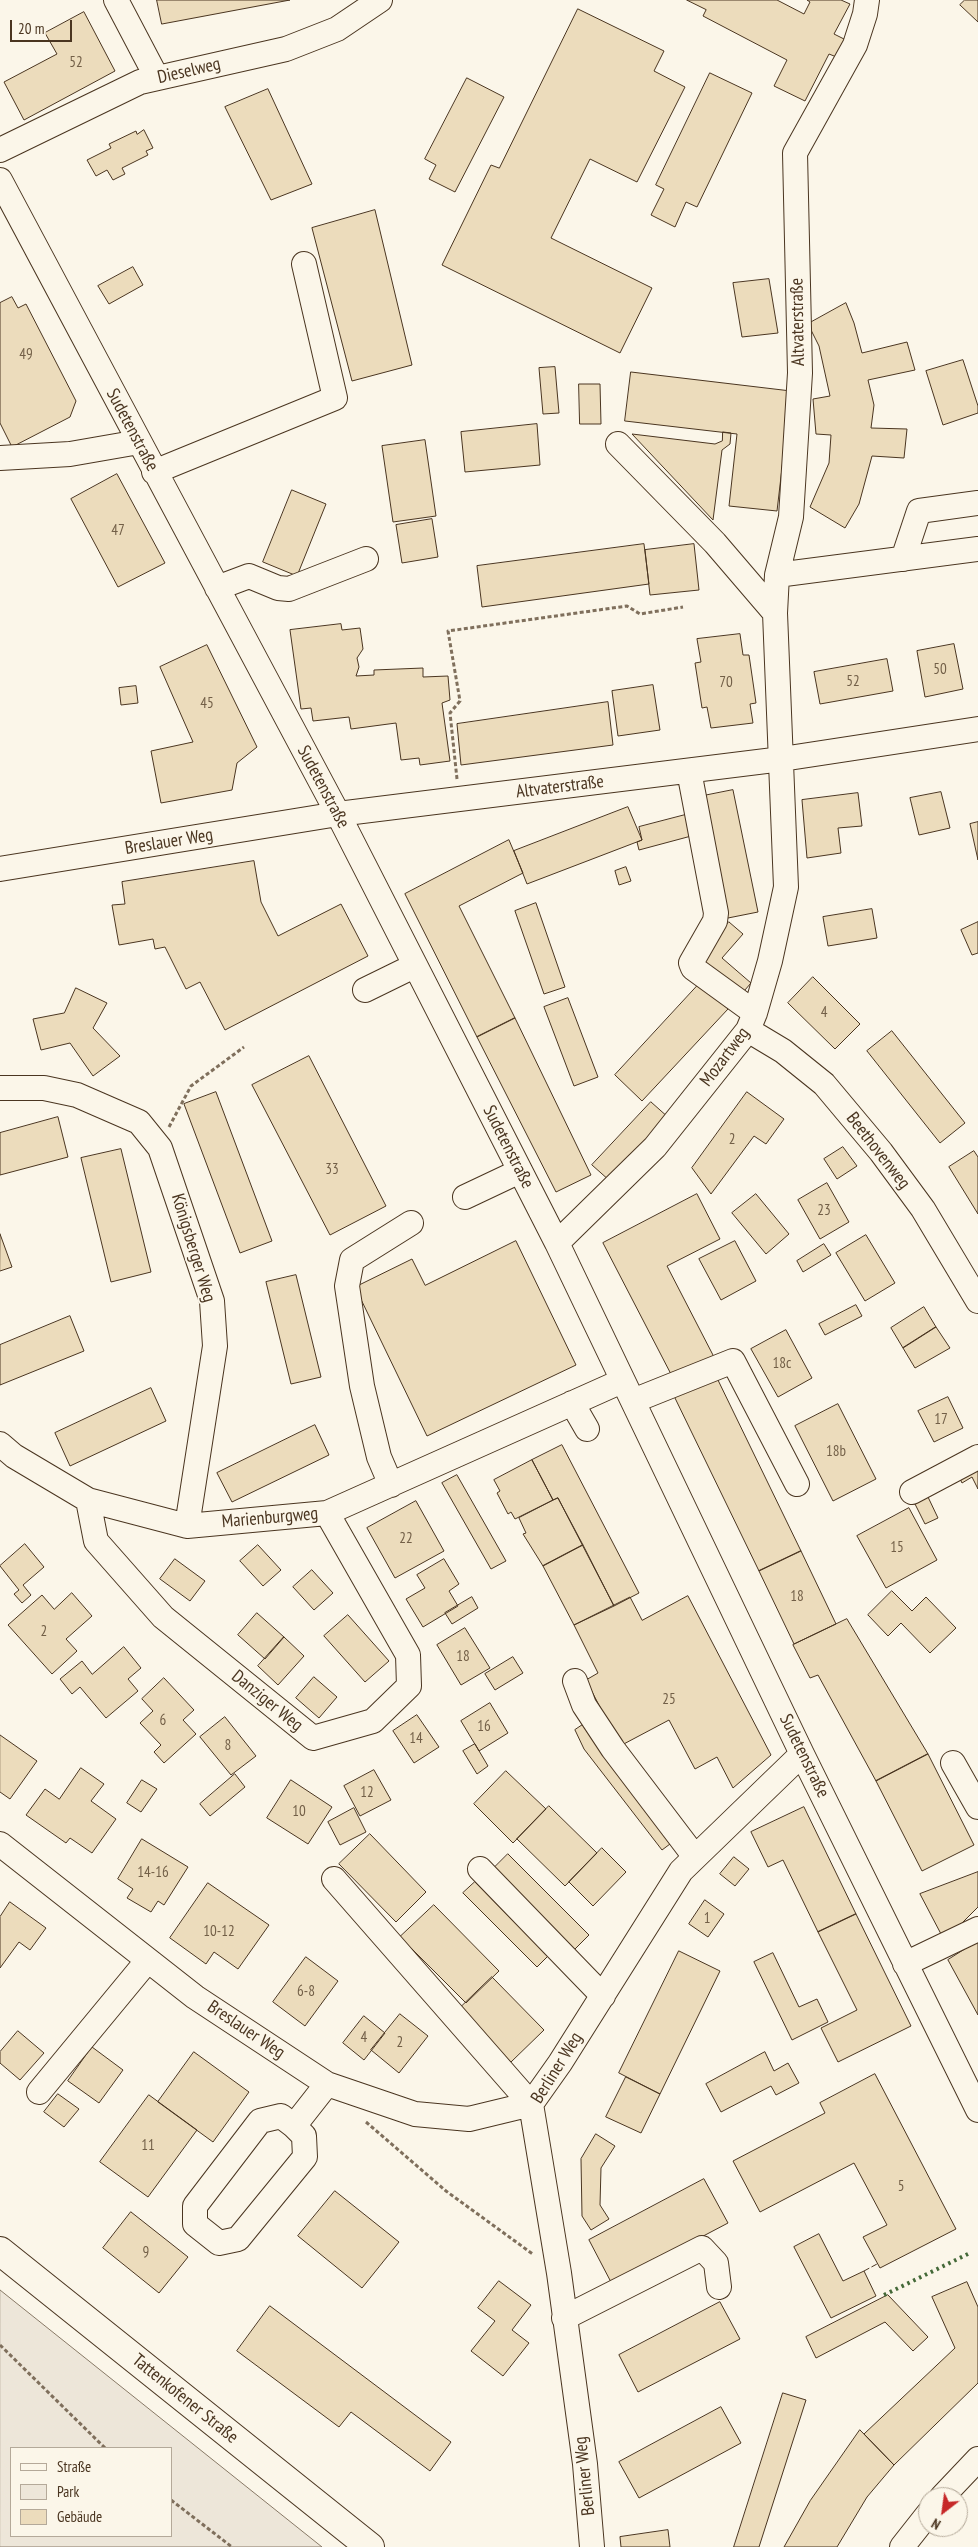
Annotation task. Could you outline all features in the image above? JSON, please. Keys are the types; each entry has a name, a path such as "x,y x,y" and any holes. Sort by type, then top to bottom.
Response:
{"main road":[{"name":"Tattenkofener Straße","path":"0,2251 370,2547"}],"street":[{"path":"116,0 157,78"},
{"name":"Dieselweg","path":"0,150 140,82 286,49 337,29 380,0"},
{"name":"Altvaterstraße","path":"782,759 775,613 777,575 791,517 800,373 795,153 855,45 866,14 867,0"},
{"name":"Sudetenstraße","path":"0,180 338,814 557,1243 802,1754 978,2110"},
{"path":"154,472 335,398 304,264"},
{"path":"0,458 70,454 139,442"},
{"path":"618,444 716,543 775,613"},
{"path":"903,559 919,511 978,503"},
{"path":"777,575 978,549"},
{"path":"217,588 249,576 278,588 289,588 366,559"},
{"name":"Altvaterstraße","path":"338,814 782,759 978,729"},
{"name":"Mozartweg","path":"557,1243 655,1147 752,1022 770,961 786,887 782,759"},
{"name":"Beethovenweg","path":"689,771 716,914 715,921 691,963 693,968 783,1051 831,1092 882,1152 923,1209 978,1301"},
{"name":"Breslauer Weg","path":"0,869 338,814"},
{"path":"365,990 414,966"},
{"name":"Königsberger Weg","path":"0,1088 44,1088 77,1095 139,1122 160,1148 212,1301 215,1346 187,1526"},
{"path":"465,1197 520,1171"},
{"path":"391,1484 379,1457 362,1386 347,1286 352,1260 411,1223"},
{"path":"628,1391 733,1361 797,1484"},
{"name":"Marienburgweg","path":"0,1444 14,1456 88,1500 187,1526 327,1513 572,1403 628,1391"},
{"path":"572,1403 588,1429"},
{"path":"912,1492 978,1457"},
{"name":"Danziger Weg","path":"88,1500 96,1542 163,1617 313,1738 373,1721 409,1686 408,1655 327,1513"},
{"path":"575,1681 584,1704 613,1749 696,1857"},
{"name":"Berliner Weg","path":"592,2547 585,2464 559,2273 531,2104 560,2063 681,1871 802,1754"},
{"path":"953,1763 978,1807"},
{"name":"Breslauer Weg","path":"0,1844 195,1997 327,2084 415,2114 469,2119 531,2104"},
{"path":"480,1869 603,1996"},
{"path":"334,1878 531,2104"},
{"path":"905,1964 978,1929"},
{"path":"39,2092 148,1960"},
{"path":"294,2126 327,2084"},
{"path":"281,2116 294,2126 304,2136 305,2157 238,2239 219,2243 196,2224 195,2206 260,2121 281,2116"},
{"path":"564,2318 702,2248 716,2263 719,2287"},
{"path":"951,2487 978,2459"},
{"path":"902,2547 918,2527"}],"path":[{"path":"459,799 450,713 460,700 448,631 627,606 640,614 682,606"},
{"path":"154,1141 170,1125 191,1086 244,1047"},
{"path":"362,2118 446,2191 559,2273"},
{"path":"0,2345 104,2447"},
{"path":"172,2501 232,2547"}],"green space":[{"path":"0,2290 322,2547 0,2547"}],"building":[{"path":"157,0 290,0 162,24"},
{"path":"687,0 777,0 804,14 810,2 807,0 841,0 850,4 834,34 848,41 839,58 829,54 805,101 774,86 787,60 703,16 706,10"},
{"path":"965,0 978,0 978,22 960,5"},
{"path":"578,9 664,51 654,71 685,87 637,182 590,159 551,238 652,288 620,353 442,265 491,165 499,168"},
{"path":"84,12 115,71 24,120 4,82 57,54 45,33"},
{"path":"710,73 752,93 697,207 686,202 675,227 651,215 664,189 656,185"},
{"path":"467,78 504,97 455,192 429,179 436,165 425,159"},
{"path":"268,89 312,184 271,200 225,107"},
{"path":"144,130 153,148 146,151 148,155 122,168 125,174 113,180 107,170 96,176 87,160 111,148 109,144 136,131 137,134"},
{"path":"375,210 412,365 352,381 312,228"},
{"path":"133,267 143,285 109,304 98,286"},
{"path":"769,279 778,333 742,337 733,283"},
{"path":"12,297 18,308 26,304 76,401 70,417 12,447 0,423 0,303"},
{"path":"846,303 854,323 862,353 907,342 915,370 868,380 874,405 871,428 907,429 904,458 872,456 859,504 845,528 810,507 829,463 831,435 816,434 813,399 830,396 819,346 808,324"},
{"path":"963,360 978,406 978,413 943,425 926,371"},
{"path":"555,367 559,413 543,414 539,368"},
{"path":"631,372 791,391 777,511 729,506 737,434 625,421"},
{"path":"579,384 600,384 601,424 580,424"},
{"path":"537,424 540,465 465,472 461,432"},
{"path":"723,432 731,433 730,444 722,450 713,520 632,434 715,444 722,441"},
{"path":"425,440 436,516 393,522 382,446"},
{"path":"117,474 165,563 118,587 71,499"},
{"path":"292,490 326,504 297,576 263,562"},
{"path":"432,519 438,557 402,563 396,525"},
{"path":"644,544 649,584 482,607 477,566"},
{"path":"694,544 699,590 650,595 645,550"},
{"path":"341,624 342,630 360,628 363,649 357,658 359,667 356,676 374,675 374,670 423,668 423,677 448,676 450,700 442,703 450,761 420,765 419,758 401,760 396,723 351,729 349,717 313,721 311,708 301,709 290,630"},
{"path":"740,634 743,655 749,655 756,703 750,704 753,723 711,728 707,707 702,708 695,663 701,662 697,639"},
{"path":"954,644 963,689 925,697 917,651"},
{"path":"207,645 257,747 237,763 232,790 161,803 151,751 193,742 160,667"},
{"path":"887,659 893,691 820,704 814,672"},
{"path":"653,685 660,730 618,736 612,691"},
{"path":"136,686 138,703 121,705 119,688"},
{"path":"608,702 613,745 461,765 457,724"},
{"path":"733,790 758,912 723,919 698,797"},
{"path":"941,792 950,828 919,835 910,798"},
{"path":"858,793 862,826 838,828 841,853 807,858 802,800"},
{"path":"628,807 642,840 527,884 514,851"},
{"path":"689,814 695,835 639,850 637,842 642,840 639,827"},
{"path":"978,822 978,860 970,824"},
{"path":"509,840 523,873 459,906 515,1018 477,1037 405,894"},
{"path":"254,861 261,902 278,936 341,904 368,956 225,1030 200,982 186,989 165,947 155,949 153,939 119,945 112,905 125,904 122,882"},
{"path":"626,867 631,881 619,885 615,871"},
{"path":"536,903 565,987 544,994 515,911"},
{"path":"872,909 877,938 828,946 823,917"},
{"path":"729,922 743,934 722,958 751,983 738,998 695,962"},
{"path":"978,922 978,953 972,955 961,930"},
{"path":"813,977 860,1024 835,1049 788,1003"},
{"path":"700,983 728,1009 642,1101 615,1075"},
{"path":"76,988 107,1003 93,1028 120,1056 93,1076 70,1043 41,1050 33,1019 64,1013"},
{"path":"568,998 598,1077 574,1086 544,1007"},
{"path":"515,1018 591,1175 556,1192 477,1037"},
{"path":"892,1031 965,1123 940,1143 867,1051"},
{"path":"309,1056 386,1206 330,1235 252,1085"},
{"path":"216,1092 272,1241 240,1253 184,1104"},
{"path":"747,1092 784,1119 766,1144 754,1136 711,1194 692,1168"},
{"path":"651,1102 669,1118 610,1181 592,1165"},
{"path":"58,1117 68,1157 0,1175 0,1133"},
{"path":"843,1147 857,1166 837,1179 824,1159"},
{"path":"121,1149 151,1272 111,1282 81,1158"},
{"path":"974,1151 978,1157 978,1214 949,1167"},
{"path":"827,1183 849,1222 820,1239 798,1200"},
{"path":"697,1194 720,1239 667,1266 714,1357 673,1378 603,1243"},
{"path":"756,1194 789,1234 766,1254 732,1213"},
{"path":"0,1234 12,1267 0,1271"},
{"path":"866,1235 895,1283 865,1301 836,1253"},
{"path":"516,1241 576,1365 427,1436 355,1287 412,1259 425,1285"},
{"path":"735,1241 756,1281 721,1300 699,1259"},
{"path":"824,1244 831,1255 803,1272 797,1261"},
{"path":"296,1275 321,1377 291,1384 266,1282"},
{"path":"856,1305 862,1316 825,1335 819,1324"},
{"path":"924,1307 936,1327 903,1348 891,1328"},
{"path":"70,1316 84,1351 0,1385 0,1345"},
{"path":"936,1327 950,1348 915,1368 903,1348"},
{"path":"786,1330 812,1378 778,1397 751,1349"},
{"path":"716,1376 801,1551 759,1571 674,1396"},
{"path":"151,1388 166,1421 70,1466 55,1433"},
{"path":"948,1397 963,1428 934,1442 918,1411"},
{"path":"838,1404 876,1479 833,1501 795,1426"},
{"path":"315,1425 329,1455 232,1502 217,1473"},
{"path":"562,1445 639,1593 614,1606 558,1498 553,1500 532,1460"},
{"path":"978,1459 978,1489 972,1477 962,1483 956,1470"},
{"path":"532,1460 553,1500 515,1519 511,1512 508,1514 497,1493 500,1491 494,1480"},
{"path":"457,1475 506,1561 491,1569 442,1483"},
{"path":"928,1497 938,1518 925,1524 915,1504"},
{"path":"558,1498 583,1545 543,1566 523,1534 526,1533 519,1518"},
{"path":"416,1501 444,1551 395,1578 367,1528"},
{"path":"909,1508 937,1560 886,1588 857,1536"},
{"path":"25,1544 44,1567 23,1585 31,1595 22,1603 14,1594 19,1590 0,1566"},
{"path":"258,1545 281,1570 263,1586 240,1561"},
{"path":"583,1545 614,1606 574,1625 543,1566"},
{"path":"801,1551 836,1624 794,1644 759,1571"},
{"path":"175,1559 205,1581 190,1601 160,1579"},
{"path":"444,1559 459,1584 449,1591 458,1606 423,1627 406,1599 425,1588 417,1575"},
{"path":"312,1570 333,1593 314,1610 293,1587"},
{"path":"892,1591 912,1611 926,1597 956,1628 930,1653 901,1623 888,1636 868,1615"},
{"path":"72,1593 92,1616 66,1639 77,1651 52,1674 8,1625 42,1595 54,1609"},
{"path":"688,1596 771,1755 733,1788 717,1757 695,1769 669,1720 620,1746 586,1680 598,1673 574,1625 630,1597 642,1620"},
{"path":"472,1597 478,1608 452,1624 445,1613"},
{"path":"257,1613 284,1637 265,1659 238,1635"},
{"path":"348,1615 389,1661 365,1682 324,1636"},
{"path":"847,1619 928,1754 876,1781 818,1675 810,1678 793,1645"},
{"path":"465,1628 490,1668 461,1685 437,1645"},
{"path":"284,1637 304,1656 278,1685 258,1666"},
{"path":"124,1647 141,1668 128,1679 138,1691 106,1718 80,1687 72,1694 60,1679 82,1661 92,1674"},
{"path":"513,1657 523,1673 495,1690 485,1674"},
{"path":"314,1677 337,1697 319,1718 296,1698"},
{"path":"164,1678 194,1710 183,1720 196,1734 164,1763 154,1752 161,1745 140,1723 153,1711 142,1699"},
{"path":"490,1703 508,1733 479,1751 461,1721"},
{"path":"417,1715 439,1747 414,1763 393,1731"},
{"path":"225,1717 256,1756 231,1775 200,1737"},
{"path":"587,1722 674,1841 662,1850 584,1749 575,1730"},
{"path":"0,1735 37,1761 10,1799 0,1792"},
{"path":"475,1744 488,1766 477,1774 463,1751"},
{"path":"928,1754 974,1845 922,1871 876,1781"},
{"path":"81,1768 104,1784 91,1801 116,1819 92,1853 70,1838 66,1843 26,1815 45,1789 59,1799"},
{"path":"374,1770 391,1800 360,1816 344,1786"},
{"path":"506,1771 546,1809 513,1843 474,1804"},
{"path":"235,1774 245,1787 210,1816 200,1804"},
{"path":"142,1780 157,1789 141,1812 127,1803"},
{"path":"291,1780 332,1807 308,1844 267,1818"},
{"path":"549,1806 597,1853 565,1886 517,1839"},
{"path":"804,1807 856,1914 818,1932 783,1860 768,1867 751,1832"},
{"path":"354,1808 366,1832 340,1845 328,1822"},
{"path":"370,1834 426,1892 396,1922 339,1864"},
{"path":"142,1839 188,1867 164,1905 158,1901 151,1912 127,1898 133,1889 118,1879"},
{"path":"602,1848 626,1872 593,1906 569,1882"},
{"path":"508,1854 589,1935 574,1950 493,1869"},
{"path":"734,1857 749,1869 735,1886 720,1874"},
{"path":"978,1872 978,1907 961,1924 941,1934 920,1894"},
{"path":"475,1882 548,1956 537,1967 463,1893"},
{"path":"208,1883 269,1925 238,1969 214,1952 206,1964 170,1938"},
{"path":"705,1900 724,1914 708,1937 689,1924"},
{"path":"10,1902 46,1928 30,1950 19,1942 0,1968 0,1917"},
{"path":"434,1905 499,1971 466,2003 400,1937"},
{"path":"856,1914 911,2026 838,2062 821,2028 857,2010 818,1932"},
{"path":"978,1941 978,2015 948,1960"},
{"path":"679,1951 720,1971 660,2094 619,2073"},
{"path":"773,1953 799,2007 817,1999 828,2022 792,2040 754,1962"},
{"path":"306,1957 338,1981 305,2026 273,2002"},
{"path":"492,1977 544,2030 511,2062 459,2009"},
{"path":"400,2014 428,2036 399,2073 371,2050"},
{"path":"364,2016 385,2033 364,2060 343,2043"},
{"path":"18,2031 44,2053 20,2080 0,2063 0,2052"},
{"path":"92,2047 123,2070 99,2103 68,2081"},
{"path":"194,2052 249,2092 213,2142 158,2102"},
{"path":"765,2052 774,2071 788,2063 799,2083 776,2095 771,2086 721,2112 706,2084"},
{"path":"875,2074 956,2229 880,2268 863,2237 887,2225 854,2163 760,2212 733,2161 825,2113 820,2103"},
{"path":"626,2077 660,2094 641,2133 606,2117"},
{"path":"58,2094 79,2109 64,2127 44,2112"},
{"path":"149,2095 197,2130 148,2197 100,2162"},
{"path":"596,2134 615,2146 601,2168 600,2205 609,2219 591,2230 582,2216 581,2159"},
{"path":"704,2179 728,2223 612,2284 589,2240"},
{"path":"335,2191 399,2242 362,2288 298,2236"},
{"path":"131,2212 188,2257 159,2293 103,2248"},
{"path":"819,2234 843,2281 864,2271 876,2296 831,2318 794,2247"},
{"path":"499,2281 531,2305 512,2330 529,2343 503,2376 471,2351 495,2321 478,2308"},
{"path":"967,2282 978,2307 978,2383 894,2465 864,2434 955,2348 932,2297"},
{"path":"888,2295 928,2337 913,2351 885,2322 816,2358 806,2337"},
{"path":"720,2302 740,2339 638,2392 619,2355"},
{"path":"270,2306 451,2442 430,2471 351,2412 339,2427 237,2351"},
{"path":"783,2393 806,2400 759,2547 734,2547"},
{"path":"721,2407 741,2443 639,2498 619,2462"},
{"path":"860,2430 894,2465 867,2497 837,2547 784,2547 810,2501"},
{"path":"668,2530 670,2547 621,2547 620,2537"}],"hedge":[{"path":"884,2295 970,2253"}],"fence":[{"path":"864,2271 877,2264"}]}
